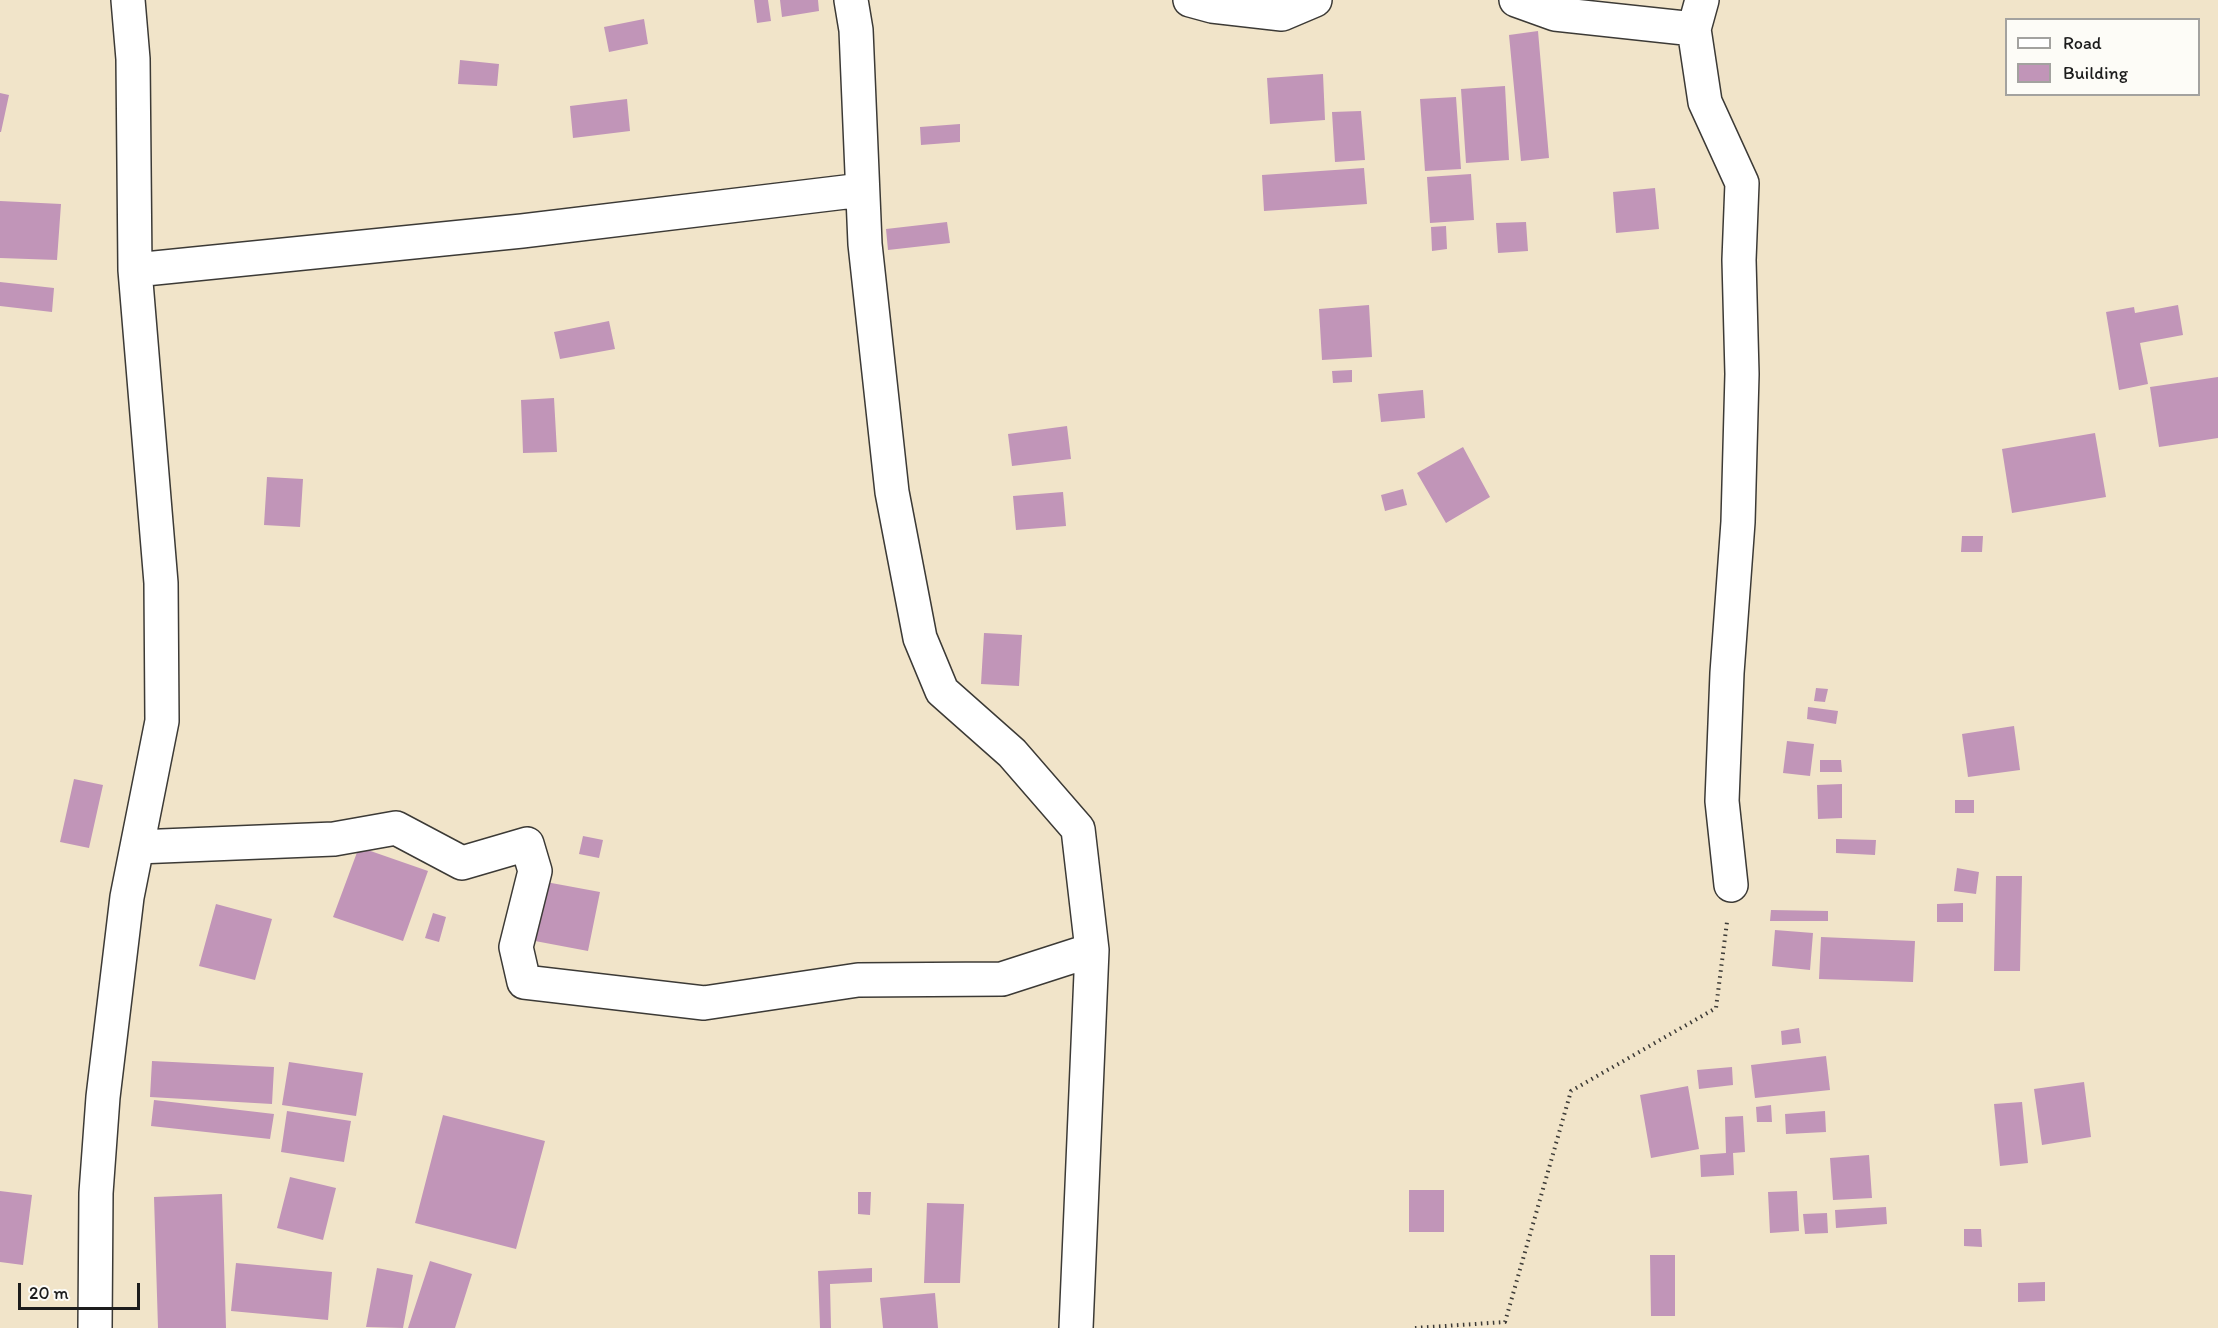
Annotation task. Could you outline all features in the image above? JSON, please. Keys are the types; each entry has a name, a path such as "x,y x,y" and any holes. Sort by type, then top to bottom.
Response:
{"street":[{"path":"95,1328 96,1192 103,1097 127,897 162,710 161,583 135,270 133,59 128,0"},
{"path":"851,0 856,30 865,244 892,492 920,638 942,691 1012,753 1078,829 1085,870 1092,950 1076,1328"},
{"path":"1190,0 1212,6 1282,14 1315,0"},
{"path":"1516,0 1555,14 1699,14 1705,102 1742,183 1739,260 1742,374 1738,522 1727,673 1722,801 1731,885"},
{"path":"135,270 522,231 862,190"},
{"path":"137,847 334,839 396,828 462,863 527,844 535,871 516,948 524,982 704,1003 858,980 1002,980 1092,950"}],"path":[{"path":"1415,1328 1505,1322 1572,1091 1716,1008 1731,885"}],"building":[{"path":"754,0 768,0 771,21 757,23"},
{"path":"780,0 818,0 819,11 782,17"},
{"path":"644,19 648,44 609,52 604,27"},
{"path":"1538,31 1549,158 1521,161 1509,35"},
{"path":"460,60 499,64 497,86 458,84"},
{"path":"1323,74 1325,120 1270,124 1267,78"},
{"path":"1505,86 1509,160 1466,163 1461,89"},
{"path":"0,93 9,95 1,132 0,132"},
{"path":"1456,97 1461,169 1425,171 1420,99"},
{"path":"627,99 630,131 573,138 570,106"},
{"path":"1361,111 1365,160 1335,162 1332,112"},
{"path":"960,124 960,142 921,145 920,127"},
{"path":"1364,168 1367,204 1264,211 1262,175"},
{"path":"1471,174 1474,220 1430,223 1427,177"},
{"path":"1655,188 1659,229 1616,233 1613,192"},
{"path":"0,201 61,204 57,260 0,258"},
{"path":"947,222 950,243 888,250 886,229"},
{"path":"1526,222 1528,251 1498,253 1496,223"},
{"path":"1446,226 1447,249 1432,251 1431,227"},
{"path":"0,282 54,288 52,312 0,306"},
{"path":"1369,305 1372,357 1322,360 1319,309"},
{"path":"2178,305 2183,335 2140,343 2148,384 2119,390 2106,312 2134,307 2135,313"},
{"path":"609,321 615,349 560,359 554,332"},
{"path":"1352,370 1352,382 1333,383 1332,371"},
{"path":"2218,377 2218,438 2159,447 2150,387"},
{"path":"1423,390 1425,418 1381,422 1378,394"},
{"path":"554,398 557,452 523,453 521,400"},
{"path":"1067,426 1071,459 1012,466 1008,434"},
{"path":"2095,433 2106,497 2012,513 2002,449"},
{"path":"1463,447 1490,497 1446,523 1417,473"},
{"path":"267,477 303,479 300,527 264,525"},
{"path":"1403,489 1407,505 1385,511 1381,495"},
{"path":"1063,492 1066,526 1016,530 1013,496"},
{"path":"1962,536 1983,536 1982,552 1961,552"},
{"path":"984,633 1022,635 1019,686 981,684"},
{"path":"1816,688 1828,689 1825,702 1814,701"},
{"path":"1808,707 1838,711 1836,724 1807,719"},
{"path":"2014,726 2020,770 1968,777 1962,734"},
{"path":"1787,741 1814,744 1810,776 1783,773"},
{"path":"1820,760 1841,760 1842,772 1820,772"},
{"path":"74,779 103,785 89,848 60,842"},
{"path":"1842,784 1842,818 1818,819 1817,785"},
{"path":"1955,800 1974,800 1974,813 1955,813"},
{"path":"583,836 603,840 599,858 579,854"},
{"path":"1836,839 1876,840 1875,855 1836,853"},
{"path":"359,847 428,871 403,941 333,917"},
{"path":"1957,868 1979,872 1976,894 1954,891"},
{"path":"1996,876 2022,876 2020,971 1994,971"},
{"path":"546,882 600,892 588,951 535,941"},
{"path":"1963,903 1963,922 1937,922 1937,904"},
{"path":"216,904 272,919 255,980 199,966"},
{"path":"1771,910 1828,911 1828,921 1770,921"},
{"path":"433,913 446,917 439,942 425,938"},
{"path":"1775,930 1813,933 1810,970 1772,966"},
{"path":"1821,937 1915,941 1913,982 1819,979"},
{"path":"1799,1028 1801,1043 1782,1045 1781,1031"},
{"path":"1826,1056 1830,1090 1755,1098 1751,1065"},
{"path":"152,1061 274,1067 272,1104 150,1097"},
{"path":"289,1062 363,1073 356,1116 282,1105"},
{"path":"1732,1067 1733,1085 1699,1089 1697,1070"},
{"path":"2084,1082 2091,1137 2042,1145 2034,1089"},
{"path":"1688,1086 1699,1149 1651,1158 1640,1095"},
{"path":"154,1100 274,1114 270,1139 151,1126"},
{"path":"2022,1102 2028,1163 2000,1166 1994,1104"},
{"path":"1771,1105 1772,1122 1757,1122 1756,1107"},
{"path":"287,1111 351,1121 344,1162 281,1152"},
{"path":"1825,1111 1826,1132 1786,1134 1785,1114"},
{"path":"443,1115 545,1141 516,1249 415,1223"},
{"path":"1743,1116 1745,1152 1733,1153 1734,1175 1701,1177 1700,1155 1726,1153 1725,1117"},
{"path":"1869,1155 1872,1198 1833,1200 1830,1158"},
{"path":"290,1177 336,1188 323,1240 277,1228"},
{"path":"1409,1190 1444,1190 1444,1232 1409,1232"},
{"path":"0,1191 32,1195 23,1265 0,1262"},
{"path":"1797,1191 1799,1231 1770,1233 1768,1192"},
{"path":"858,1192 871,1192 870,1215 858,1214"},
{"path":"222,1194 226,1328 158,1328 154,1197"},
{"path":"927,1203 964,1204 960,1283 924,1283"},
{"path":"1886,1207 1887,1224 1836,1228 1835,1210"},
{"path":"1827,1213 1828,1233 1805,1234 1803,1214"},
{"path":"1964,1229 1981,1229 1982,1247 1964,1246"},
{"path":"1650,1255 1675,1255 1675,1316 1651,1316"},
{"path":"430,1261 472,1274 455,1328 408,1328"},
{"path":"236,1263 332,1272 328,1320 231,1311"},
{"path":"377,1268 413,1275 403,1328 366,1327"},
{"path":"872,1268 872,1282 830,1284 831,1328 820,1328 818,1271"},
{"path":"2045,1282 2045,1301 2018,1302 2018,1283"},
{"path":"935,1293 938,1328 883,1328 880,1298"}]}
